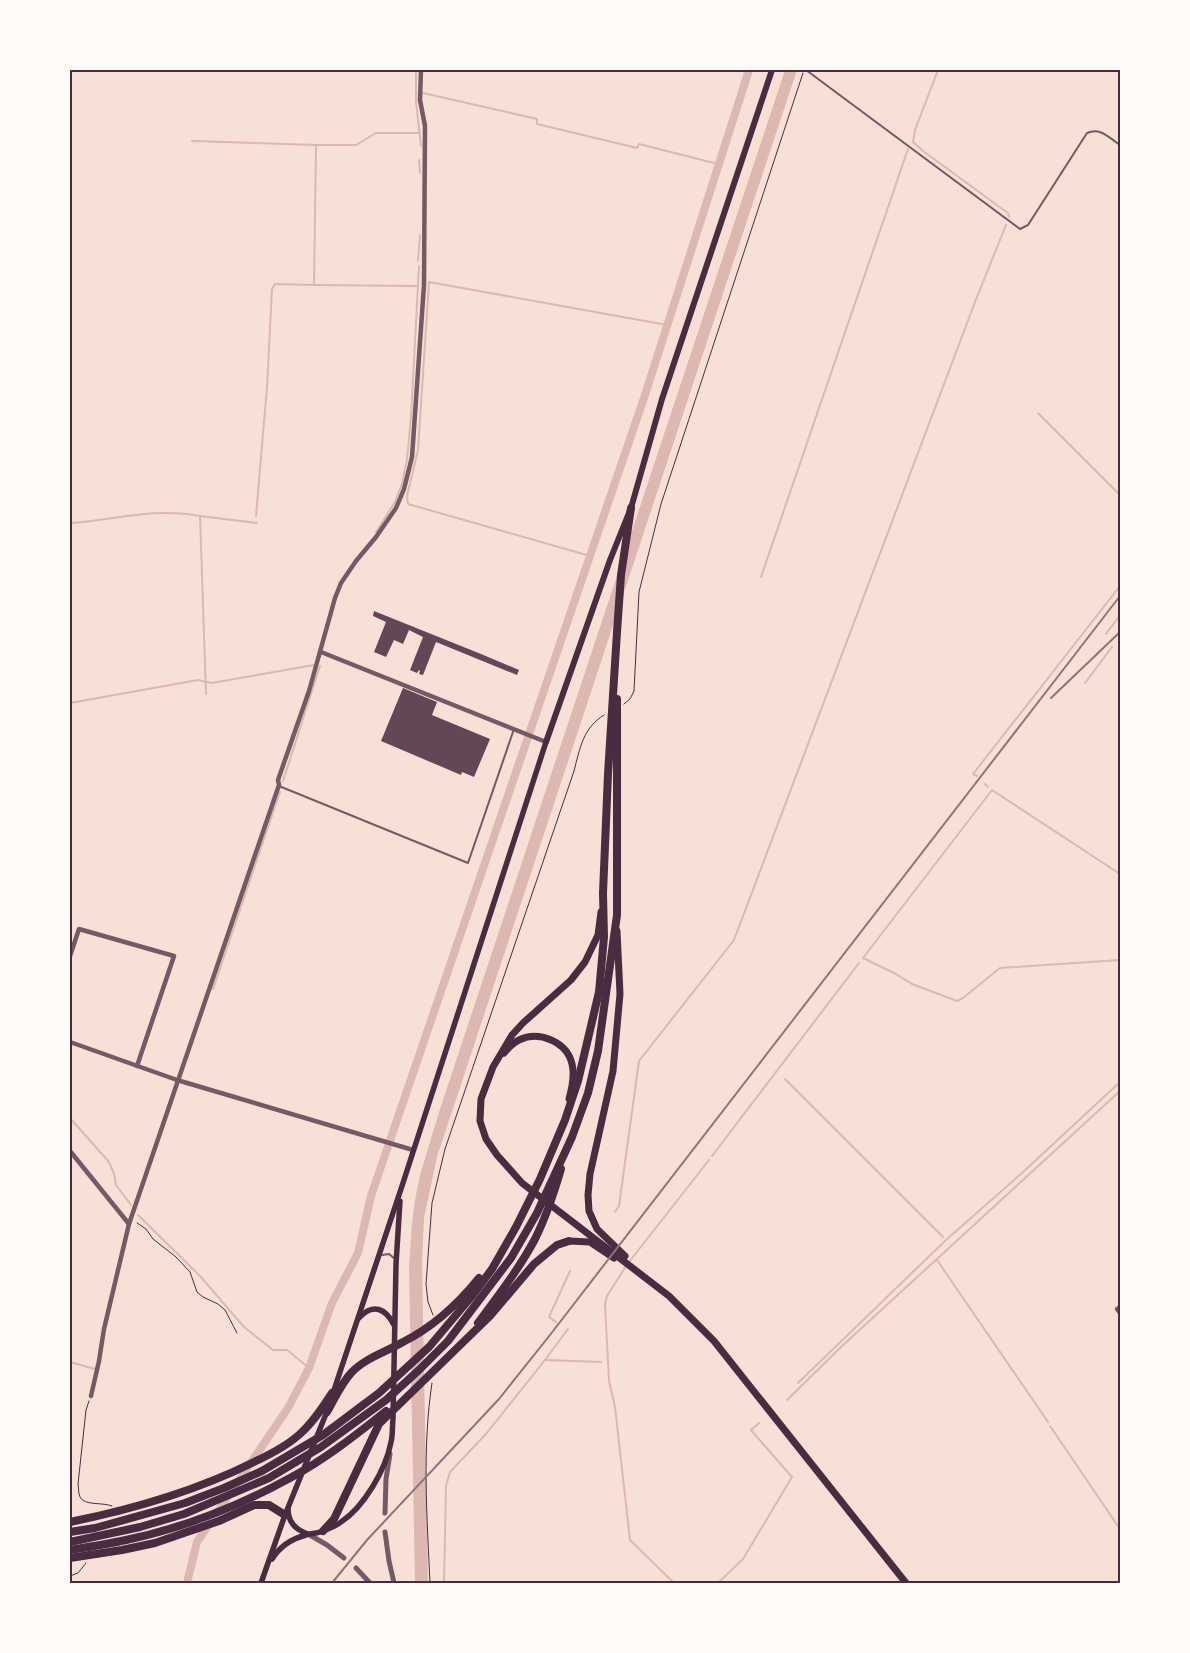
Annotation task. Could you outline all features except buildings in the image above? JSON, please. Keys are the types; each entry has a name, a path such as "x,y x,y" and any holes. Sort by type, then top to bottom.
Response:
{"highway":[{"path":"326,1412 349,1374 360,1365 430,1326 452,1308 478,1280 516,1227 565,1120 578,1081 599,992 604,937 603,893 608,774 617,632 621,575 631,508"},
{"path":"617,632 617,915 620,994 613,1071 590,1174 589,1211 597,1229 606,1239 669,1296 714,1341 906,1583"},
{"path":"603,893 598,935 585,962 571,980 512,1035 493,1067 481,1099 480,1121 491,1148 522,1182 662,1290"},
{"path":"465,1339 513,1276 534,1239 552,1198 588,1093 598,1051 617,915"},
{"path":"493,1067 512,1045 531,1037 539,1036 552,1040 566,1052 572,1064 573,1082 551,1154"},
{"path":"70,1532 95,1528 185,1503 262,1471 323,1435 379,1392 429,1347 511,1258 537,1213 572,1137"},
{"path":"323,1531 334,1519 379,1424 490,1316 534,1264 557,1245 578,1240 590,1242 662,1290"},
{"path":"70,1542 140,1527 184,1514 268,1478 306,1456 393,1394 448,1341 475,1298 502,1249"},
{"path":"70,1522 106,1515 154,1502 225,1476 276,1450 301,1434 315,1418 332,1393"},
{"path":"70,1550 127,1540 170,1529 236,1504 290,1478 310,1466 350,1440 410,1394"},
{"path":"70,1558 155,1543 219,1521 254,1505 269,1505 287,1518"}],"main road":[{"path":"261,1583 287,1518 289,1505 326,1412 377,1261 543,741 631,508 662,399 772,70"},
{"path":"287,1518 300,1532 308,1534 316,1534 343,1521 361,1503 378,1478 391,1442 396,1264 399,1204 402,1186"},
{"path":"356,1321 366,1311 378,1309 386,1313 394,1325"},
{"path":"267,1567 282,1546 308,1534"}],"street":[{"path":"91,1396 104,1329 129,1224 278,785 278,780 321,652 335,598 341,583 396,508 404,489 412,457 424,285 425,126 420,100 421,70"},
{"path":"321,652 543,741"},
{"path":"70,956 79,929 174,956 137,1066"},
{"path":"70,1042 177,1080 413,1150"},
{"path":"70,1151 129,1224"},
{"path":"1120,1307 1117,1310 1120,1314"},
{"path":"386,1513 386,1479 391,1442"},
{"path":"385,1532 394,1583"},
{"path":"308,1534 344,1558"},
{"path":"356,1568 370,1583"}],"lane":[{"path":"805,70 1020,229 1028,225 1087,133 1098,130 1120,145"},
{"path":"278,785 468,863 514,729"},
{"path":"377,1261 382,1255 387,1254 392,1256 396,1264"}],"path":[{"path":"620,707 630,699 634,691 639,592 661,504 805,70"},
{"path":"433,1315 428,1302 426,1284 432,1203 445,1149 571,780 580,748 588,728 607,714"},
{"path":"129,1224 135,1222 141,1224 153,1239 182,1263 190,1272 197,1292 225,1310 237,1333"},
{"path":"430,1583 427,1444 428,1412 432,1382"},
{"path":"91,1396 86,1410 78,1484 79,1496 87,1502 106,1503 117,1510"},
{"path":"70,1576 78,1573 90,1559"}],"shaded area":[{"path":"785,70 797,70 437,1157 424,1218 422,1263 428,1583 415,1583 409,1267 412,1223 420,1175 440,1109"}],"waterway":[{"path":"416,70 416,102 421,146"},
{"path":"187,1583 197,1542 288,1408 309,1368 332,1303 358,1253 371,1196 644,398 749,70"},
{"path":"938,70 915,130 913,142 1008,213 1009,217"},
{"path":"423,93 537,119 537,124 637,148 639,144 718,164"},
{"path":"256,516 267,387 272,289 275,284 314,285 316,145 356,145 376,133 420,133"},
{"path":"192,141 316,145"},
{"path":"761,577 908,149"},
{"path":"419,160 420,173"},
{"path":"615,1212 619,1206 639,1061 734,940 975,302 1006,225"},
{"path":"418,261 420,235"},
{"path":"376,532 395,502 402,484 407,460 419,266"},
{"path":"590,556 408,504 407,496 418,450 429,282 667,325"},
{"path":"314,285 418,286"},
{"path":"1038,413 1120,495"},
{"path":"70,523 151,513 200,516"},
{"path":"206,694 200,516 257,523"},
{"path":"977,776 973,774 1120,586"},
{"path":"1106,634 1120,615"},
{"path":"1085,683 1112,647"},
{"path":"70,703 198,680 212,683 314,665"},
{"path":"283,781 320,666"},
{"path":"985,784 988,787"},
{"path":"1120,874 992,790 863,958 912,984 957,1001 1000,968 1120,960"},
{"path":"213,989 280,792"},
{"path":"712,1156 859,963"},
{"path":"785,1079 943,1237"},
{"path":"798,1383 946,1240 1120,1082"},
{"path":"787,1400 841,1347 1120,1091"},
{"path":"70,1118 109,1162 116,1185 131,1205"},
{"path":"629,1262 709,1160"},
{"path":"138,1215 200,1276 244,1327 273,1350 287,1350 309,1368"},
{"path":"937,1260 1048,1422"},
{"path":"626,1266 607,1296 605,1304 609,1381 615,1407 630,1540 674,1583"},
{"path":"556,1322 549,1317 570,1271"},
{"path":"444,1583 446,1486 450,1472 486,1434 568,1329"},
{"path":"545,1360 601,1362"},
{"path":"70,1362 95,1369"},
{"path":"718,1583 743,1559 792,1477 751,1430 759,1423"},
{"path":"1050,1426 1120,1529"}],"railway":[{"path":"332,1583 367,1540 499,1399 1120,596"},
{"path":"1051,698 1120,632"}]}
